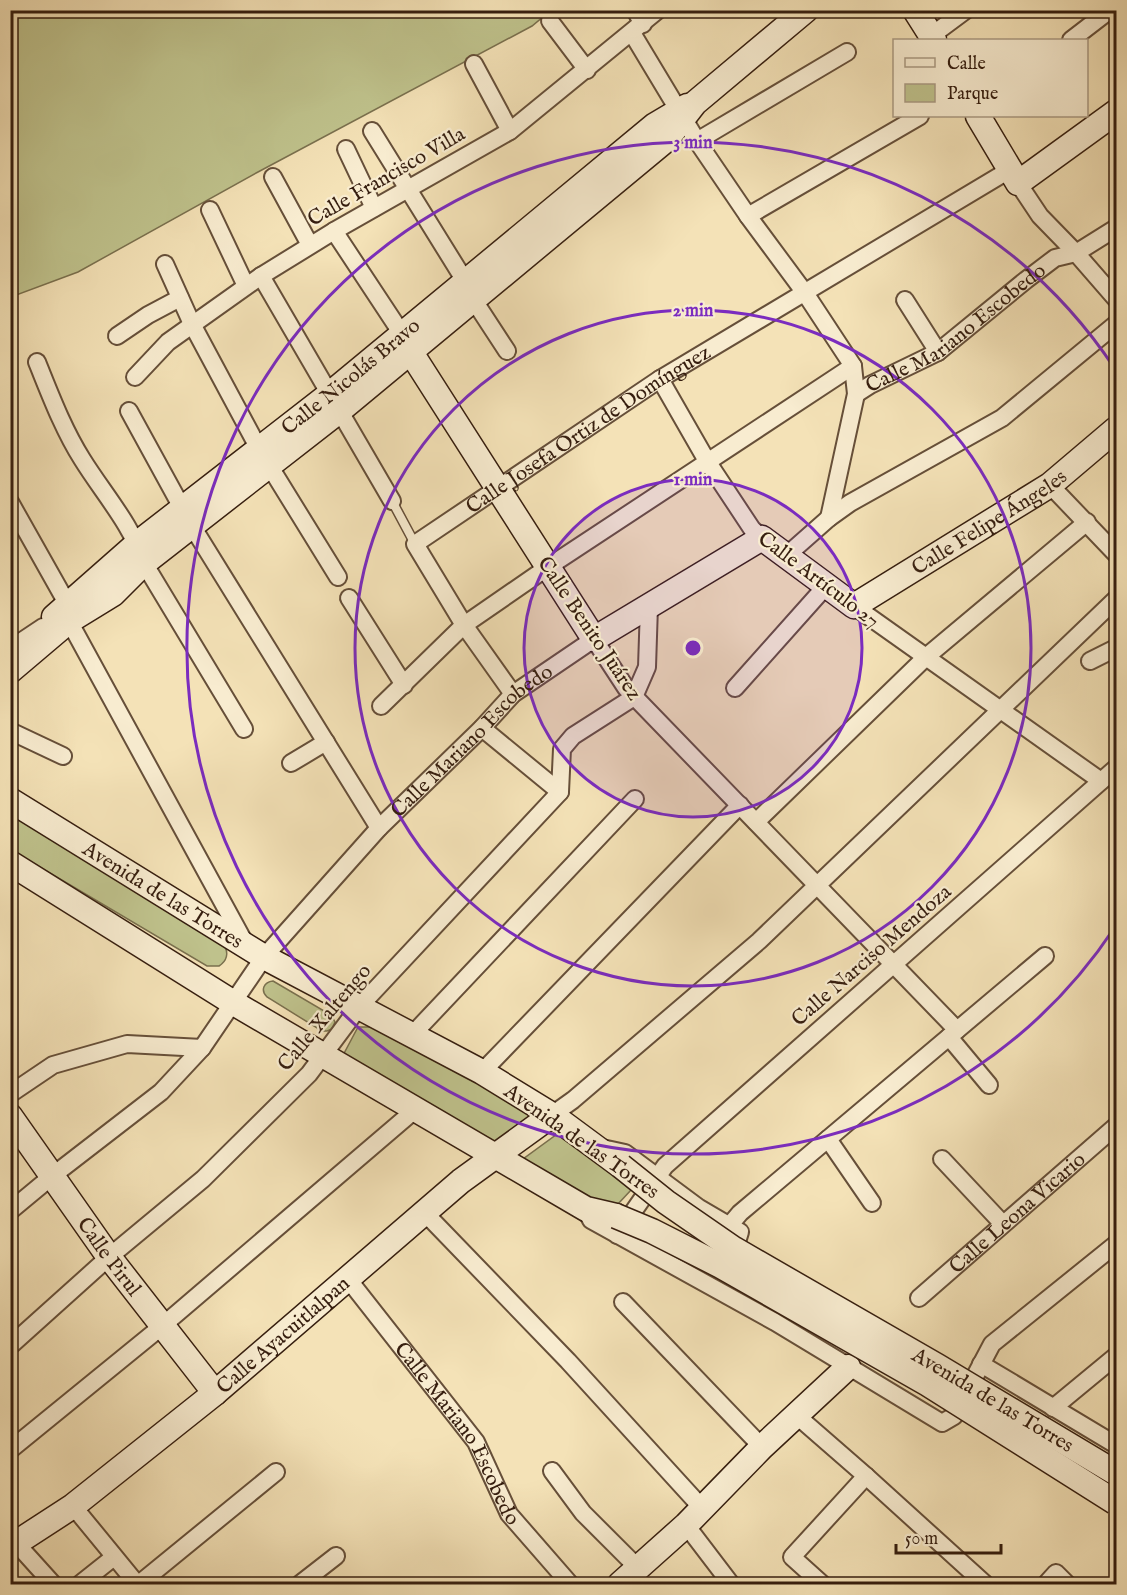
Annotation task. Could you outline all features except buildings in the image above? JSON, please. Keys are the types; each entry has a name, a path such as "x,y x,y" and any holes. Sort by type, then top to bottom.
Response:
{"main road":[{"name":"Calle Nicolás Bravo","path":"10,655 58,622 113,594 141,553 334,403 469,290 667,139 685,112 807,10"},
{"path":"915,10 932,38"},
{"name":"Calle Josefa Ortiz de Domínguez","path":"1014,176 1116,112"},
{"path":"979,117 1014,176"},
{"name":"Calle Benito Juárez","path":"406,342 594,639"},
{"name":"Calle Felipe Ángeles","path":"854,606 1050,485 1116,429"},
{"name":"Calle Artículo 27","path":"762,538 854,606"},
{"name":"Calle Mariano Escobedo","path":"594,639 762,538"},
{"name":"Calle Nicolás Bravo","path":"10,671 58,622"},
{"name":"Avenida de las Torres","path":"10,800 256,952 482,1072 552,1115 666,1202 734,1249 1116,1473"},
{"name":"Avenida de las Torres","path":"10,863 232,1002 586,1209 617,1225 652,1231 721,1266 907,1372 1116,1503"},
{"name":"Calle Ayacuitlalpan","path":"13,1545 73,1506 215,1394 461,1181 552,1115"},
{"name":"Calle Pirul","path":"10,1116 109,1257 215,1394"},
{"path":"620,1584 694,1517 762,1448 848,1367"}],"street":[{"name":"Calle Francisco Villa","path":"135,377 168,342 261,276 334,231 510,131 587,70 637,23 658,10"},
{"path":"932,38 966,10"},
{"path":"1072,39 1110,10"},
{"path":"550,21 587,70"},
{"path":"637,23 685,112 697,141 854,366 856,394 829,518"},
{"path":"697,141 847,52"},
{"path":"474,63 510,131"},
{"path":"748,216 918,117"},
{"path":"372,131 507,351"},
{"path":"346,149 374,208"},
{"path":"1014,176 1040,216 1116,298"},
{"name":"Calle Josefa Ortiz de Domínguez","path":"415,544 660,379 805,293 1014,176"},
{"path":"273,177 310,245"},
{"path":"210,210 246,286"},
{"name":"Calle Mariano Escobedo","path":"856,394 938,352 1055,258 1076,253 1116,228"},
{"name":"Calle Benito Juárez","path":"334,231 406,342"},
{"path":"165,264 192,324 264,457 338,577"},
{"path":"261,276 392,501"},
{"path":"117,336 148,315 180,298"},
{"path":"905,300 938,352"},
{"path":"786,556 829,518 850,503 1002,418 1116,324"},
{"path":"37,362 54,405 80,457 141,553 244,729"},
{"path":"381,706 464,625 707,461 854,366"},
{"name":"Calle Artículo 27","path":"660,379 707,461 753,530 762,538"},
{"path":"129,411 188,517 379,828"},
{"path":"1050,485 1116,554"},
{"path":"10,502 15,520 58,622 256,952"},
{"path":"756,822 926,657 1087,522"},
{"path":"415,544 464,625 513,694"},
{"path":"735,688 826,586"},
{"path":"349,598 404,685"},
{"path":"552,1115 573,1100 759,941 1116,599"},
{"path":"560,792 562,749 573,736 634,697 646,667 649,606"},
{"name":"Calle Artículo 27","path":"854,606 1101,781"},
{"path":"10,649 58,622"},
{"path":"10,686 58,622"},
{"name":"Calle Mariano Escobedo","path":"51,1177 161,1092 202,1048 232,1002 256,952 482,728 513,694 594,639"},
{"name":"Calle Benito Juárez","path":"594,639 634,697 895,965 953,1033 989,1085"},
{"path":"1090,661 1116,648"},
{"path":"482,728 560,792"},
{"path":"10,731 63,756"},
{"path":"291,763 326,742"},
{"name":"Calle Narciso Mendoza","path":"617,1225 658,1179 665,1166 1116,768"},
{"name":"Calle Xaltengo","path":"10,1346 109,1257 203,1179 309,1074 359,1007 560,792"},
{"path":"412,1035 635,799"},
{"path":"482,1072 740,805"},
{"path":"729,1226 740,1213 1045,956"},
{"path":"10,1094 53,1065 127,1044 202,1048"},
{"path":"10,1450 161,1327 416,1109"},
{"name":"Calle Leona Vicario","path":"918,1298 1116,1126"},
{"path":"828,1139 872,1203"},
{"path":"594,1146 625,1153 699,1208 740,1232 721,1293"},
{"path":"942,1159 1002,1223"},
{"path":"10,1211 51,1177"},
{"path":"425,1213 568,1361 694,1517 731,1584"},
{"path":"617,1225 721,1293 776,1322 942,1423 954,1416 992,1344 1116,1244"},
{"name":"Calle Mariano Escobedo","path":"348,1279 477,1442 509,1514 570,1584"},
{"path":"623,1302 762,1448"},
{"path":"1053,1408 1116,1356"},
{"path":"981,1364 1116,1445"},
{"path":"796,1415 985,1584"},
{"path":"552,1471 583,1513 638,1568"},
{"path":"73,1506 138,1584 276,1472"},
{"path":"822,1584 792,1557 866,1476"},
{"path":"13,1545 53,1584"},
{"path":"300,1584 336,1556"},
{"path":"80,1584 114,1557"},
{"path":"1046,1584 1056,1573 1067,1584"}],"lane":[{"path":"392,501 415,544"}],"green space":[{"path":"11,11 550,11 532,26 258,172 78,272 11,297"},
{"path":"11,810 224,945 227,954 224,962 219,966 207,966 11,850"},
{"path":"273,981 331,1015 335,1022 332,1029 322,1031 267,997 264,987"},
{"path":"358,1027 384,1027 539,1117 491,1148 340,1061"},
{"path":"560,1132 631,1190 617,1205 605,1208 519,1162"}]}
